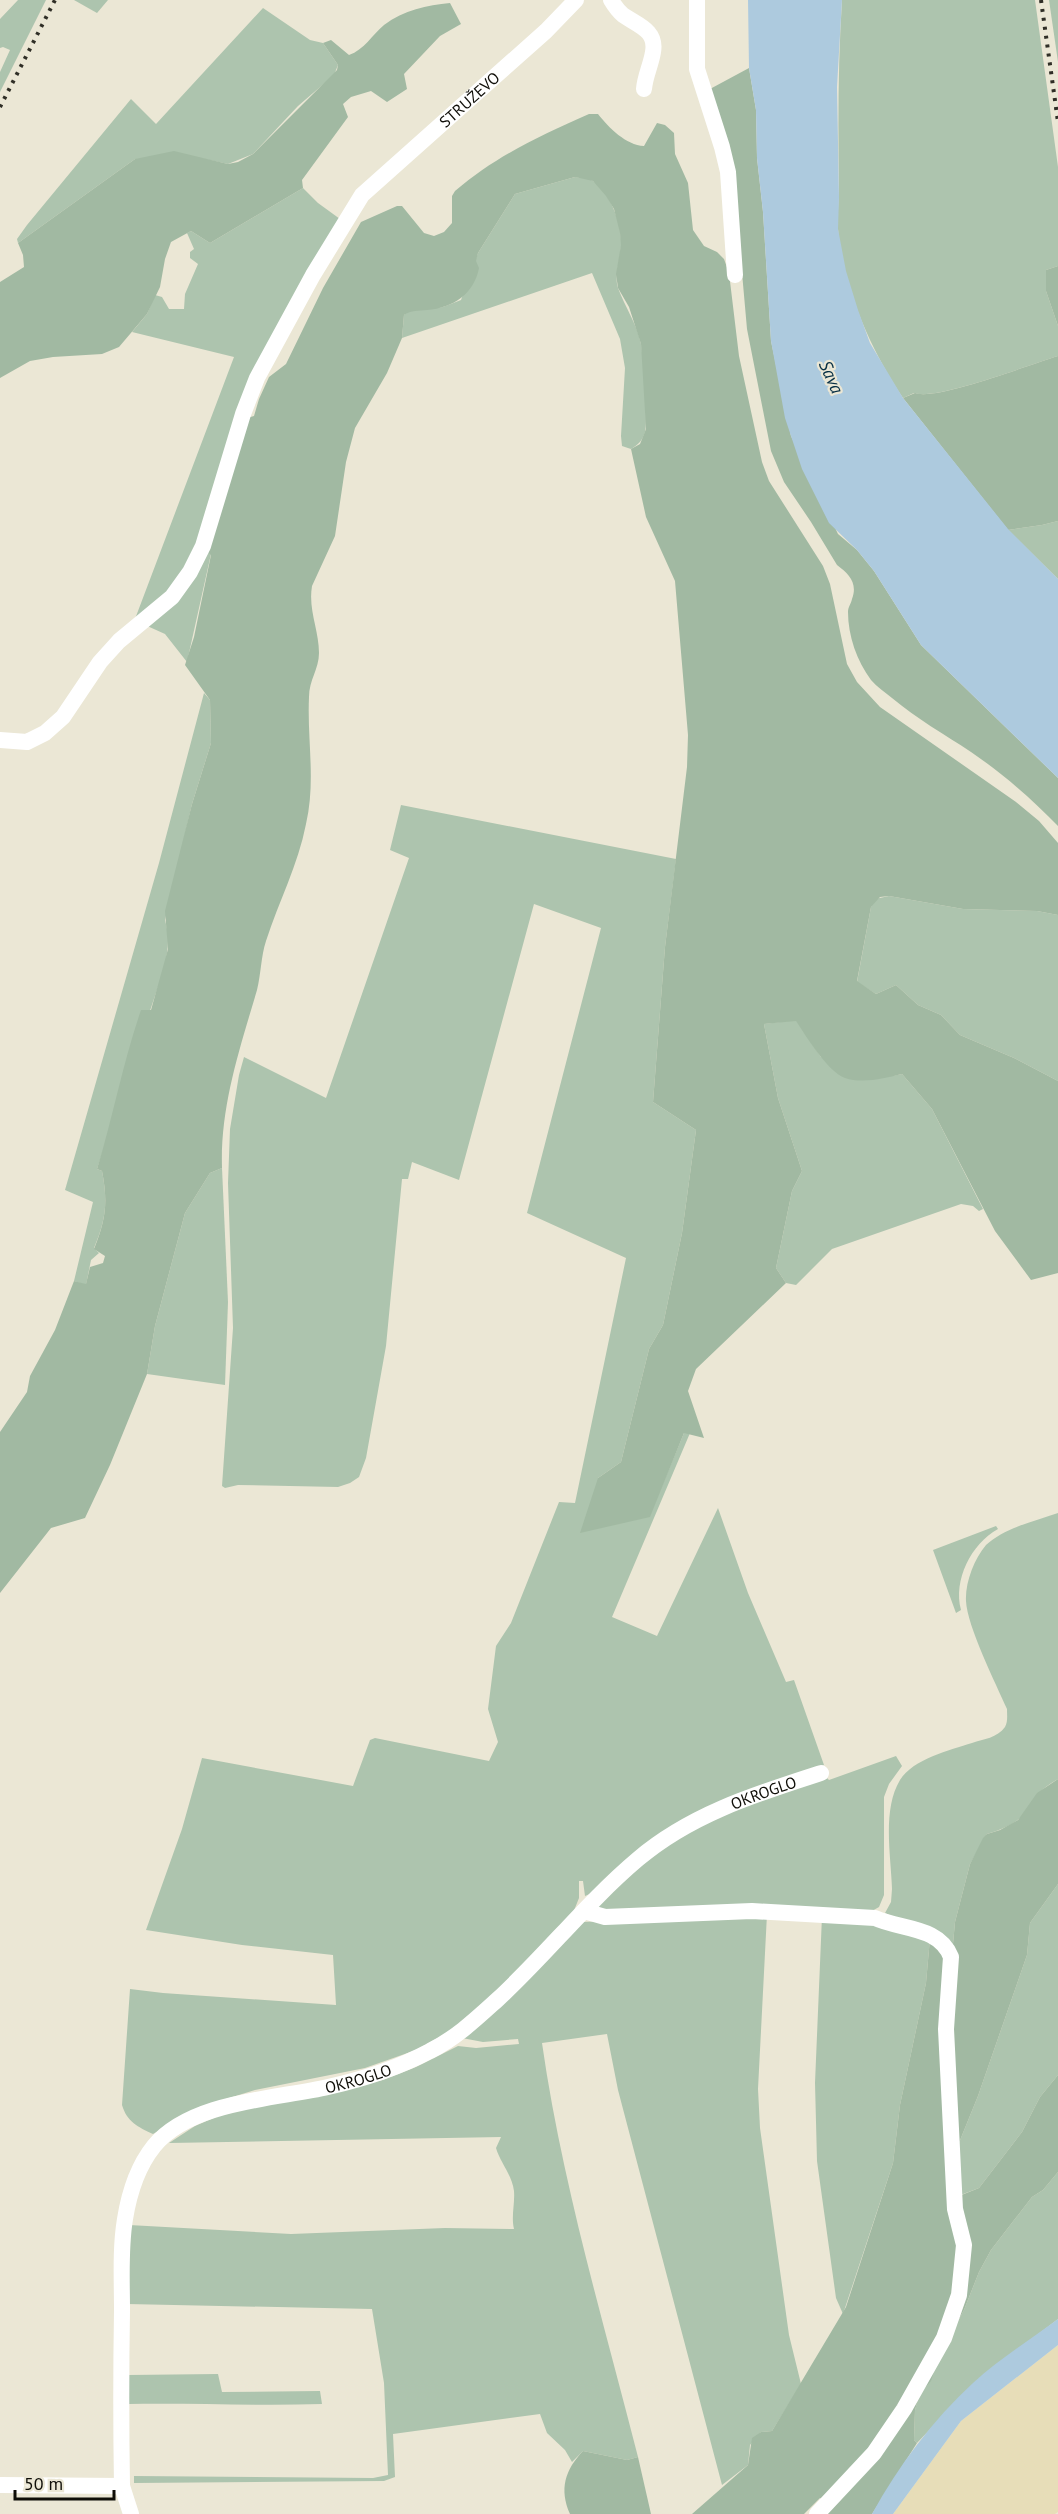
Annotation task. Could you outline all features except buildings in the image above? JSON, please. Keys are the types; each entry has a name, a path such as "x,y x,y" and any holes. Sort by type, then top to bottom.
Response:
{"street":[{"name":"STRUŽEVO","path":"0,740 27,742 45,733 63,717 100,662 119,641 172,597 190,572 203,546 243,414 257,378 313,275 362,195 540,36 576,0"},
{"path":"611,0 624,16 638,22 650,33 654,44 653,54 644,89"},
{"path":"698,0 697,69 728,172 735,275"},
{"name":"OKROGLO","path":"131,2514 122,2486 124,2221 132,2189 155,2145 173,2130 206,2113 254,2100 327,2087 385,2072 455,2037 514,1984 637,1860 678,1831 715,1811 754,1795 821,1773"},
{"path":"584,1911 605,1917 752,1911 875,1918 891,1925 935,1936 947,1947 951,1957 945,2029 955,2210 964,2245 959,2295 944,2338 904,2409 874,2453 817,2514"},
{"path":"0,2485 122,2486"}],"green space":[{"path":"18,0 46,0 0,92 0,72 10,50 0,48 0,19"},
{"path":"74,0 108,0 97,13"},
{"path":"842,0 1035,0 1058,167 1058,266 1046,270 1046,291 1058,326 1058,356 962,387 942,392 914,393 903,398 891,380 860,317 840,250 838,117"},
{"path":"1049,0 1058,0 1058,62"},
{"path":"450,3 461,24 440,36 404,74 407,89 387,102 371,91 351,97 343,104 348,117 302,180 303,188 210,243 191,231 171,242 160,287 147,314 119,347 102,354 30,361 0,378 0,282 24,267 23,255 18,243 135,159 174,151 228,164 238,162 253,154 337,70 338,65 323,43 331,40 349,55 364,46 384,25 400,16 424,7"},
{"path":"263,8 310,40 323,43 338,65 334,75 298,106 253,154 228,164 200,158 135,159 18,243 17,239 27,225 131,99 156,124"},
{"path":"749,68 756,110 757,158 763,212 771,341 791,436 838,534 857,550 874,571 921,645 1058,778 1058,826 994,769 911,713 871,680 858,656 848,621 848,610 854,593 851,579 837,565 784,482 771,451 747,329 740,250 710,89"},
{"path":"589,114 598,114 618,135 637,145 644,146 657,123 665,125 674,133 675,154 688,183 693,230 704,246 717,252 724,259 729,273 739,356 762,462 769,481 823,566 830,584 847,664 857,682 880,707 1016,802 1039,821 1058,843 1058,915 1037,911 963,909 889,896 880,897 871,907 857,981 876,994 896,985 918,1005 941,1015 960,1035 1014,1058 1058,1081 1058,1273 1031,1280 995,1231 932,1109 902,1074 881,1079 852,1080 845,1078 825,1061 796,1021 764,1024 778,1098 802,1171 792,1191 776,1268 786,1283 696,1369 688,1391 704,1438 684,1433 650,1517 580,1533 598,1478 621,1462 649,1349 663,1325 682,1233 696,1130 653,1102 665,947 687,767 688,735 675,581 646,517 631,449 640,444 646,429 641,344 629,307 618,288 616,274 621,245 614,209 593,181 575,177 515,194 478,253 476,261 479,268 467,292 454,303 436,309 412,311 404,315 402,338 387,373 355,428 346,462 335,536 312,586 311,603 319,653 309,697 311,776 309,808 303,839 264,947 257,990 232,1078 224,1122 222,1168 210,1173 185,1213 155,1326 147,1374 110,1465 85,1518 51,1528 0,1593 0,1432 27,1392 30,1376 55,1330 74,1281 86,1284 90,1267 103,1263 105,1256 94,1249 101,1229 105,1201 102,1171 97,1169 141,1010 151,1010 168,949 165,911 192,804 211,743 210,700 185,665 194,637 211,555 206,550 247,418 254,416 269,377 286,364 323,288 361,222 397,206 402,206 424,233 434,236 444,232 452,223 452,196 455,191 503,157"},
{"path":"575,177 591,180 599,186 618,220 621,247 617,283 639,337 645,389 645,432 640,442 631,449 622,446 621,436 625,368 620,339 592,273 402,338 404,315 409,311 443,307 461,300 478,253 515,194"},
{"path":"303,188 318,203 340,219 277,327 199,542 173,588 135,619 234,357 132,332 147,314 155,295 162,297 169,309 184,309 185,294 198,264 190,258 190,252 194,249 187,233 191,231 210,243"},
{"path":"1058,266 1058,326 1046,291 1046,270"},
{"path":"1058,356 1058,521 1008,530 903,398 915,393 942,392 962,387"},
{"path":"1058,521 1058,579 1008,530"},
{"path":"206,550 211,554 187,662 165,634 145,625"},
{"path":"204,693 210,700 211,743 192,804 165,920 168,945 164,969 97,1169 102,1171 105,1210 94,1248 99,1253 91,1260 86,1285 74,1281 93,1202 65,1190 159,863"},
{"path":"401,805 676,859 665,947 653,1102 696,1130 682,1233 663,1325 649,1349 621,1462 598,1478 649,1517 684,1433 690,1433 612,1617 657,1636 718,1508 748,1593 786,1682 794,1680 824,1765 759,1788 592,1893 585,1896 583,1881 579,1881 579,1898 573,1913 465,2023 416,2050 365,2068 255,2090 200,2107 153,2134 130,2120 122,2105 130,1989 336,2005 333,1955 242,1945 146,1930 182,1829 202,1758 353,1786 370,1740 375,1738 489,1761 498,1742 488,1709 496,1646 511,1623 559,1502 575,1503 626,1258 527,1213 601,928 534,904 459,1180 412,1162 408,1179 402,1179 386,1346 366,1458 359,1477 338,1487 238,1485 225,1488 222,1486 233,1328 228,1183 230,1129 239,1075 244,1057 326,1098 409,858 390,850"},
{"path":"889,896 963,909 1037,911 1058,915 1058,1081 1014,1058 960,1035 941,1015 918,1005 896,985 876,994 857,982 871,907 875,899"},
{"path":"796,1020 821,1057 892,1076 902,1074 932,1109 983,1209 979,1211 973,1206 961,1204 832,1249 796,1285 786,1283 776,1268 792,1191 802,1171 778,1098 764,1024"},
{"path":"222,1168 228,1302 225,1385 147,1374 155,1326 185,1213 210,1173"},
{"path":"1058,1513 1058,1779 1042,1791 1017,1820 987,1834 970,1864 955,1922 953,1944 885,1913 891,1902 892,1889 889,1819 894,1792 900,1780 914,1766 943,1752 994,1736 1005,1727 1007,1709 971,1625 966,1601 969,1579 978,1557 993,1539 1020,1526"},
{"path":"996,1526 998,1529 980,1544 966,1564 960,1587 961,1610 956,1613 933,1550"},
{"path":"896,1756 902,1766 889,1784 884,1797 884,1895 879,1907 872,1911 605,1913 598,1906 637,1867 658,1851 704,1825 777,1795 827,1778 829,1780"},
{"path":"1058,1779 1058,1884 1030,1923 1027,1955 978,2096 952,2160 959,2196 979,2188 1022,2132 1040,2097 1058,2075 1058,2172 1043,2190 1032,2197 991,2250 979,2272 964,2310 939,2356 931,2381 920,2393 915,2410 914,2440 917,2443 872,2514 823,2514 828,2504 820,2498 804,2514 692,2514 748,2465 752,2438 761,2432 772,2431 846,2307 893,2163 900,2105 926,1983 930,1938 953,1944 955,1922 970,1864 983,1838 1018,1820 1037,1793"},
{"path":"1058,1884 1058,2075 1040,2097 1022,2132 979,2188 958,2196 952,2160 978,2096 1027,1955 1030,1923"},
{"path":"767,1914 758,2089 760,2128 789,2335 801,2384 772,2431 761,2432 750,2445 748,2465 722,2485 618,2090 607,2034 542,2043 550,2095 572,2199 638,2457 627,2460 583,2451 572,2462 565,2450 547,2433 540,2414 393,2434 395,2477 384,2481 134,2483 134,2476 373,2478 388,2475 384,2383 372,2309 127,2304 129,2225 291,2234 445,2228 514,2229 513,2185 496,2148 501,2137 169,2143 195,2126 223,2114 383,2080 458,2046 476,2048 519,2044 518,2039 483,2042 462,2038 583,1922"},
{"path":"822,1916 856,1920 930,1938 926,1983 900,2105 893,2163 843,2314 836,2298 817,2161 815,2083"},
{"path":"1058,2172 1058,2319 974,2383 917,2443 914,2440 915,2410 920,2392 964,2310 979,2272 991,2250 1032,2197 1043,2190"},
{"path":"218,2374 222,2392 320,2391 322,2404 129,2404 128,2375"},
{"path":"583,2451 627,2460 638,2457 651,2514 570,2514 565,2496 566,2480 572,2465"}],"sand":[{"path":"1058,2345 1058,2512 1055,2514 893,2514 961,2421"}],"water":[{"name":"Sava","path":"748,0 842,0 837,87 838,229 846,271 870,343 903,398 1008,529 1058,579 1058,778 921,645 874,571 857,550 829,523 802,469 785,418 771,341 763,212 757,158 756,110 749,68"},
{"path":"1058,2319 1058,2345 961,2421 893,2514 872,2514 893,2478 917,2444 958,2398 993,2366"}],"railway":[{"path":"0,107 55,0"},
{"path":"1041,0 1058,122"}]}
